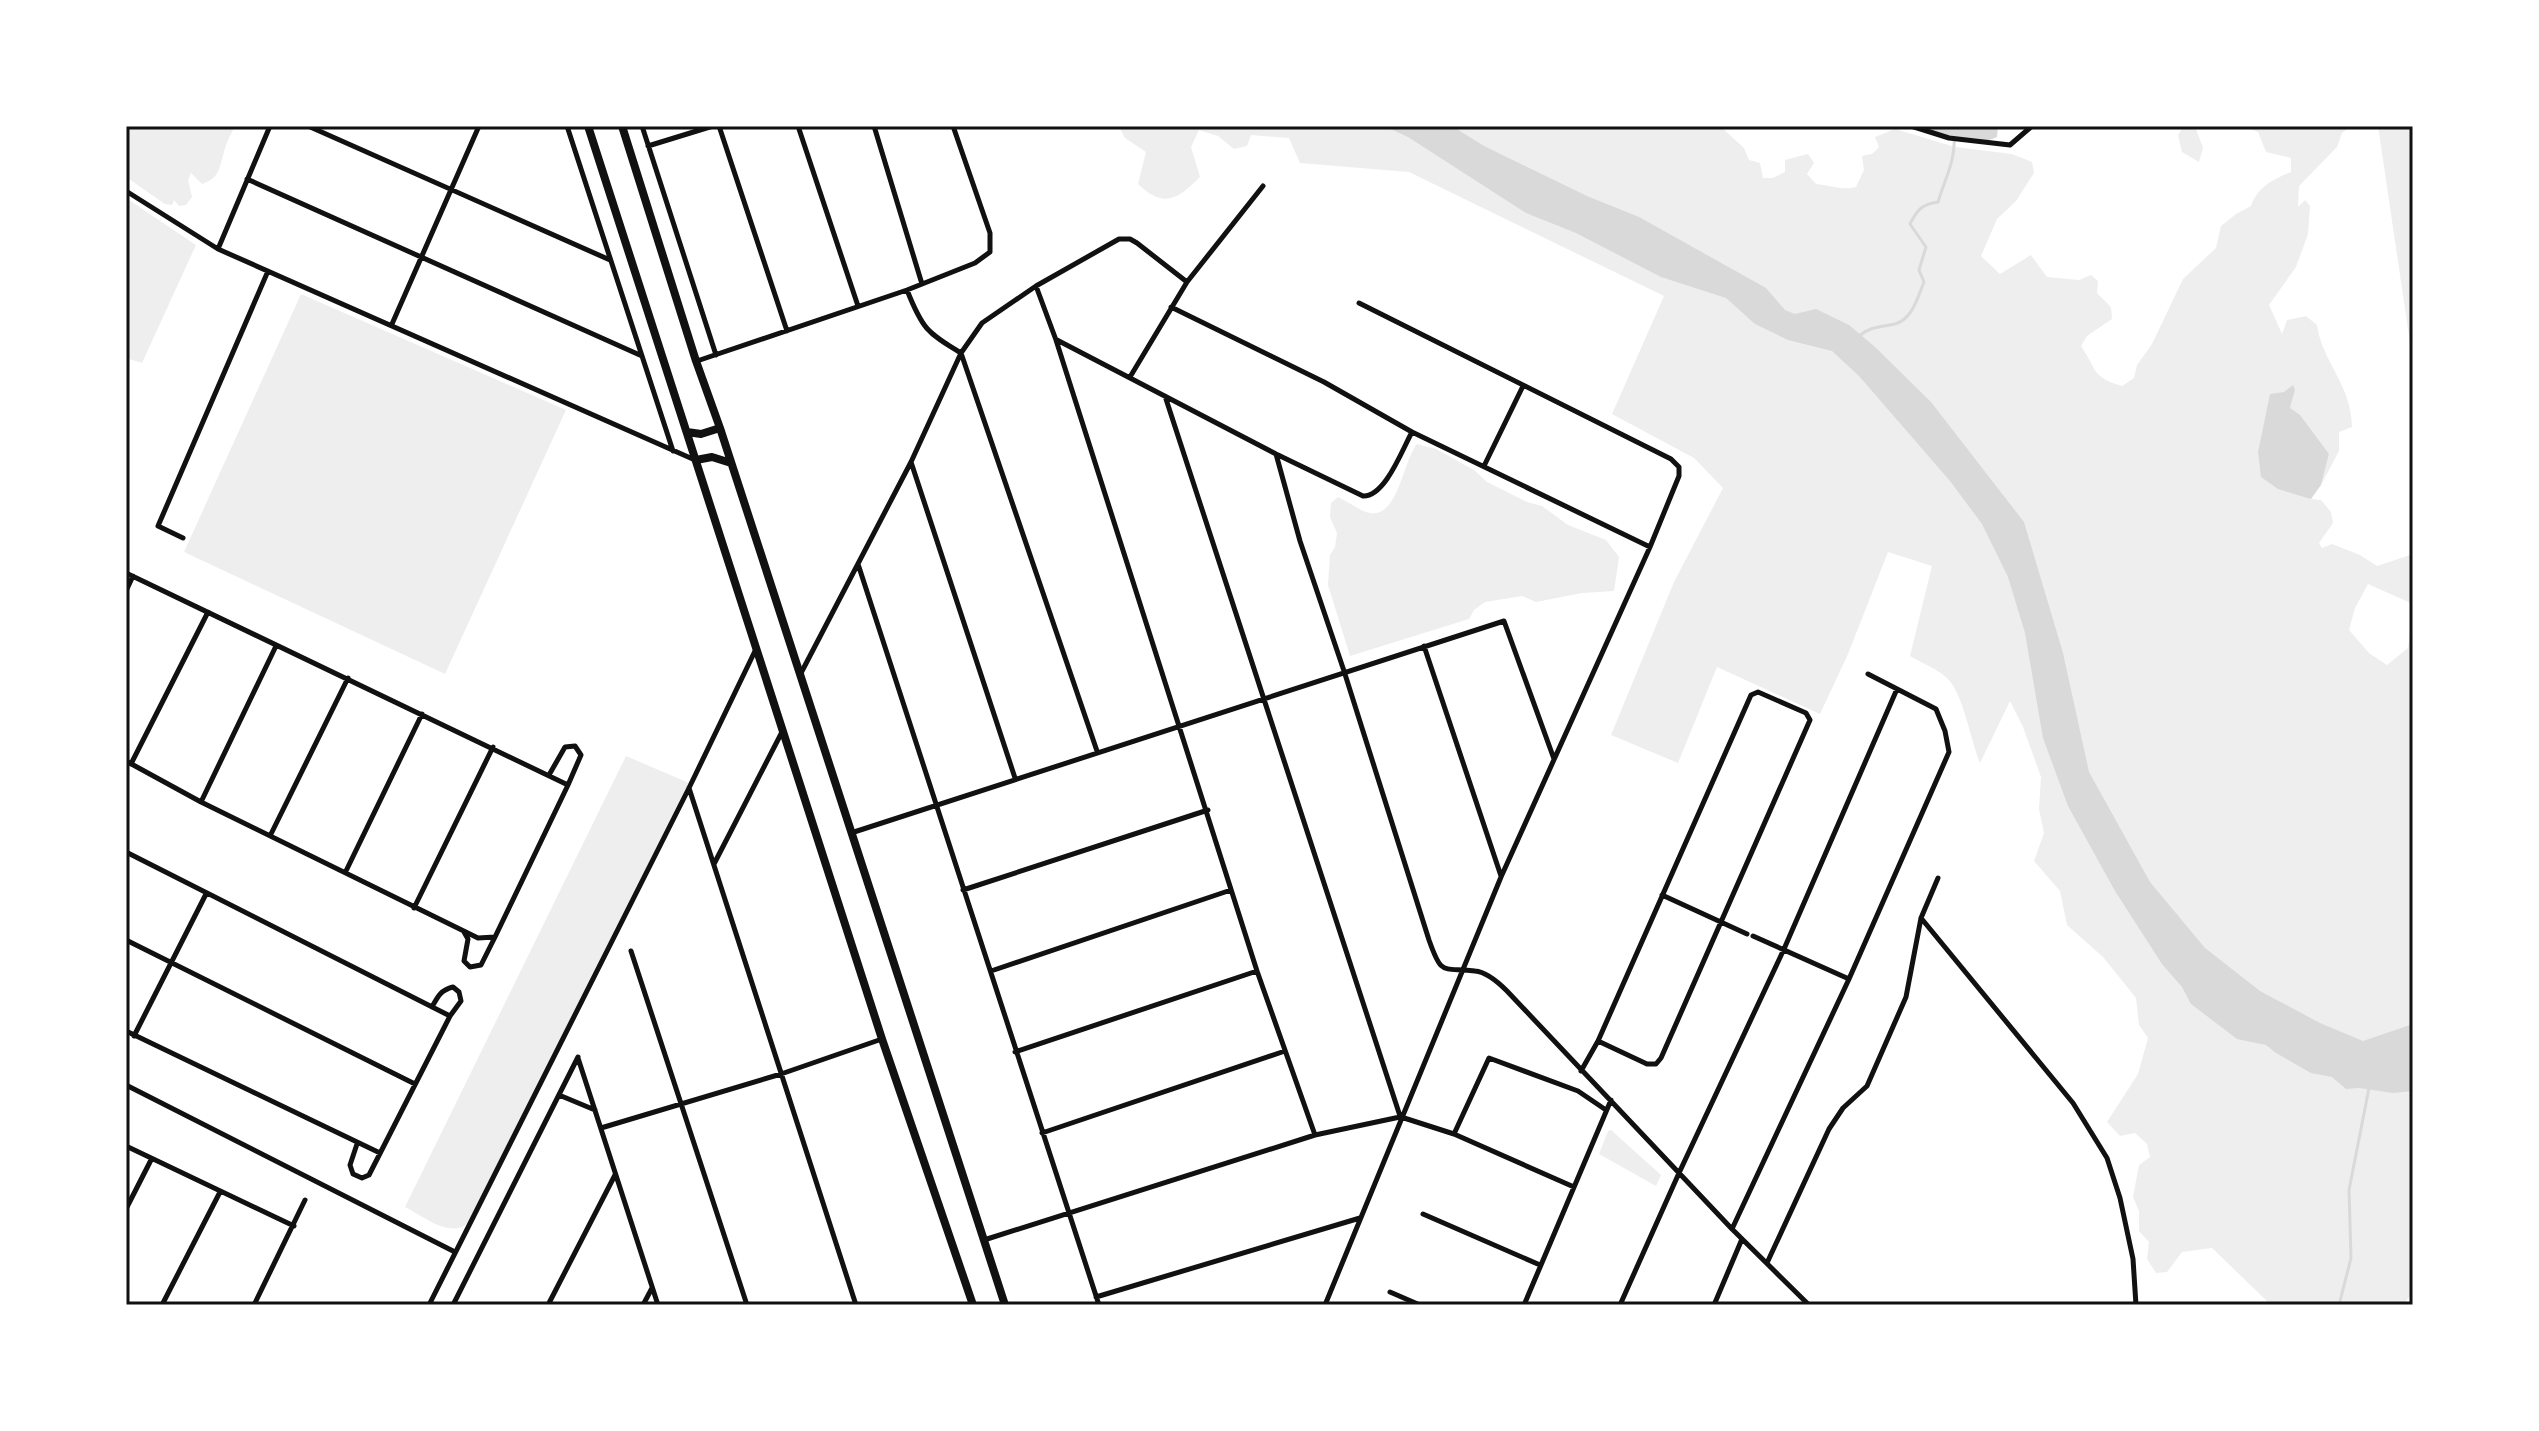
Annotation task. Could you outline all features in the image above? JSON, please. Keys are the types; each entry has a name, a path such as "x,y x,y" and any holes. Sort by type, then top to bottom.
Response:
{"main road":[{"path":"588,126 755,651 973,1305"},
{"path":"622,126 1005,1305"},
{"path":"687,432 701,434 720,428"},
{"path":"696,460 712,457 731,463"}],"street":[{"path":"218,249 270,126"},
{"path":"308,126 610,260"},
{"path":"392,324 479,126"},
{"path":"567,126 673,452"},
{"path":"642,126 716,355"},
{"path":"648,146 716,126 787,331"},
{"path":"798,126 858,306"},
{"path":"874,126 922,284"},
{"path":"696,361 907,290 975,263 990,252 990,233 953,126"},
{"path":"1911,126 1949,138 2010,145 2032,126"},
{"path":"247,179 642,356"},
{"path":"1130,377 1187,282 1263,186"},
{"path":"126,191 218,249 696,460"},
{"path":"799,676 911,462 961,353 982,323 1110,242 1130,239 1187,282"},
{"path":"183,538 158,526 268,271"},
{"path":"1036,286 1208,810 1257,971 1315,1135"},
{"path":"907,290 919,320 928,332 961,353 1097,751"},
{"path":"1325,1305 1501,877 1679,476 1679,467 1671,459 1359,303"},
{"path":"1171,307 1324,382 1412,432 1650,547"},
{"path":"1056,340 1276,454 1369,496 1381,489 1412,432"},
{"path":"1484,466 1523,386"},
{"path":"1165,396 1401,1117"},
{"path":"1276,454 1300,541 1434,954 1444,968 1461,972 1477,971 1498,983 1732,1229 1809,1305"},
{"path":"911,462 1015,778"},
{"path":"858,564 1099,1305"},
{"path":"126,573 568,785"},
{"path":"126,591 133,576"},
{"path":"208,612 128,762 201,802 464,932 478,938 495,937"},
{"path":"850,833 1504,621 1554,759"},
{"path":"201,802 276,646"},
{"path":"1424,646 1501,877"},
{"path":"429,1305 755,651"},
{"path":"1732,1229 1849,979 1949,752 1936,709 1868,674"},
{"path":"271,834 348,678"},
{"path":"1620,1305 1784,949 1897,689"},
{"path":"1581,1071 1598,1041 1751,695 1754,692 1806,713 1810,720 1659,1061 1647,1064 1598,1041"},
{"path":"346,871 422,714"},
{"path":"714,865 783,730"},
{"path":"464,932 468,939 464,961 470,967 481,965 581,755 575,746 565,747 549,775"},
{"path":"414,908 493,747"},
{"path":"689,788 856,1305"},
{"path":"963,890 1208,810"},
{"path":"126,852 450,1016"},
{"path":"1767,1263 1829,1129 1843,1108 1867,1086 1906,997 1921,918 1938,878"},
{"path":"991,971 1231,890"},
{"path":"134,1036 207,894"},
{"path":"1662,895 1849,979"},
{"path":"1921,918 2073,1103 2107,1158 2120,1198 2133,1259 2136,1305"},
{"path":"126,940 415,1084"},
{"path":"631,951 747,1305"},
{"path":"1015,1052 1257,971"},
{"path":"357,1144 350,1165 353,1174 362,1178 369,1175 450,1016 461,1001 459,992 453,987 440,993 432,1007"},
{"path":"126,1031 380,1153"},
{"path":"601,1128 781,1074 882,1039"},
{"path":"1042,1133 1285,1051"},
{"path":"453,1305 578,1057 658,1305"},
{"path":"1454,1134 1489,1058 1578,1091 1606,1110"},
{"path":"126,1085 455,1252"},
{"path":"559,1095 595,1110"},
{"path":"1524,1305 1611,1100"},
{"path":"983,1240 1315,1135 1401,1117 1454,1134 1574,1187"},
{"path":"126,1146 294,1226"},
{"path":"126,1209 151,1160"},
{"path":"548,1305 616,1174"},
{"path":"162,1305 220,1192"},
{"path":"254,1305 305,1200"},
{"path":"1423,1214 1540,1265"},
{"path":"1096,1297 1360,1218"},
{"path":"1714,1305 1742,1239"},
{"path":"643,1305 652,1287"},
{"path":"1390,1292 1420,1305"}],"shaded area":[{"path":"126,126 235,126 216,175 202,184 191,173 188,180 192,197 186,205 179,206 174,200 172,205 165,204 126,177"},
{"path":"1119,126 1720,126 1744,148 1749,160 1760,163 1763,178 1773,178 1785,172 1785,160 1808,154 1814,163 1807,174 1816,184 1847,188 1856,187 1864,170 1862,156 1872,154 1879,147 1875,137 1895,129 1955,147 2012,154 2032,162 2034,173 2016,201 1997,219 1981,256 2000,274 2031,255 2047,277 2079,280 2091,275 2098,281 2097,293 2111,307 2112,319 2087,336 2081,346 2100,375 2122,386 2134,378 2137,365 2152,344 2183,279 2216,248 2221,226 2251,206 2267,184 2291,172 2291,158 2266,152 2258,132 2242,126 2351,126 2342,133 2337,147 2299,186 2298,207 2305,200 2310,206 2308,234 2296,267 2269,305 2282,334 2287,320 2306,316 2317,325 2350,412 2352,427 2339,432 2339,451 2321,485 2329,454 2290,408 2295,390 2284,392 2311,499 2321,500 2331,512 2333,523 2319,543 2322,548 2332,544 2360,555 2377,566 2413,554 2413,604 2368,584 2355,608 2349,630 2369,653 2387,665 2408,648 2413,610 2413,1292 2403,1305 2271,1305 2212,1248 2182,1252 2167,1272 2156,1273 2147,1259 2149,1242 2139,1231 2139,1211 2133,1197 2139,1165 2150,1157 2147,1144 2135,1133 2120,1136 2107,1122 2138,1074 2148,1038 2139,1025 2136,998 2103,957 2067,925 2060,891 2034,861 2044,833 2039,809 2041,777 2010,701 1980,763 1953,686 1940,673 1910,656 1932,566 1888,552 1848,654 1820,714 1717,667 1678,763 1611,735 1674,582 1723,488 1694,458 1612,414 1664,296 1409,172 1300,163 1289,138 1251,135 1247,146 1234,149 1218,136 1199,130 1191,147 1200,177 1178,195 1163,199 1156,197 1138,184 1146,152 1125,138"},
{"path":"1384,126 1452,126 1484,146 1587,196 1639,217 1766,288 1785,310 1795,314 1816,309 1849,325 1875,347 1931,402 2024,522 2063,653 2089,772 2150,882 2205,948 2260,991 2320,1023 2363,1041 2413,1024 2413,1091 2393,1093 2346,1089 2332,1077 2311,1073 2266,1045 2237,1039 2191,1004 2115,891 2068,806 2043,738 2025,633 2008,577 1982,524 1950,481 1859,376 1832,351 1788,340 1755,324 1726,298 1661,277 1576,233 1526,213 1408,137"},
{"path":"1915,126 1998,126 1997,137 1979,141"},
{"path":"2184,126 2195,126 2203,148 2199,162 2182,152 2178,135"},
{"path":"2378,126 2413,126 2413,363"},
{"path":"126,198 196,245 142,363 126,358"},
{"path":"301,294 566,410 445,674 184,552"},
{"path":"2293,385 2295,390 2290,408 2300,415 2329,454 2321,485 2311,499 2278,489 2261,477 2258,452 2270,394 2284,392"},
{"path":"1417,444 1436,449 1474,470 1487,482 1542,506 1568,525 1606,540 1619,557 1614,591 1582,593 1536,602 1522,596 1485,602 1474,610 1469,619 1350,656 1328,585 1330,555 1337,533 1330,517 1331,503 1338,497 1366,512 1377,513 1385,509 1398,489"},
{"path":"626,756 689,783 468,1223 453,1229 436,1224 405,1207"},
{"path":"1611,1130 1661,1175 1656,1186 1599,1154"}],"waterway":[{"path":"1859,336 1901,321 1914,306 1924,282 1919,270 1926,247 1910,224 1921,208 1938,202 1951,162 1954,137"},
{"path":"2339,1305 2351,1258 2349,1190 2369,1088"}]}
